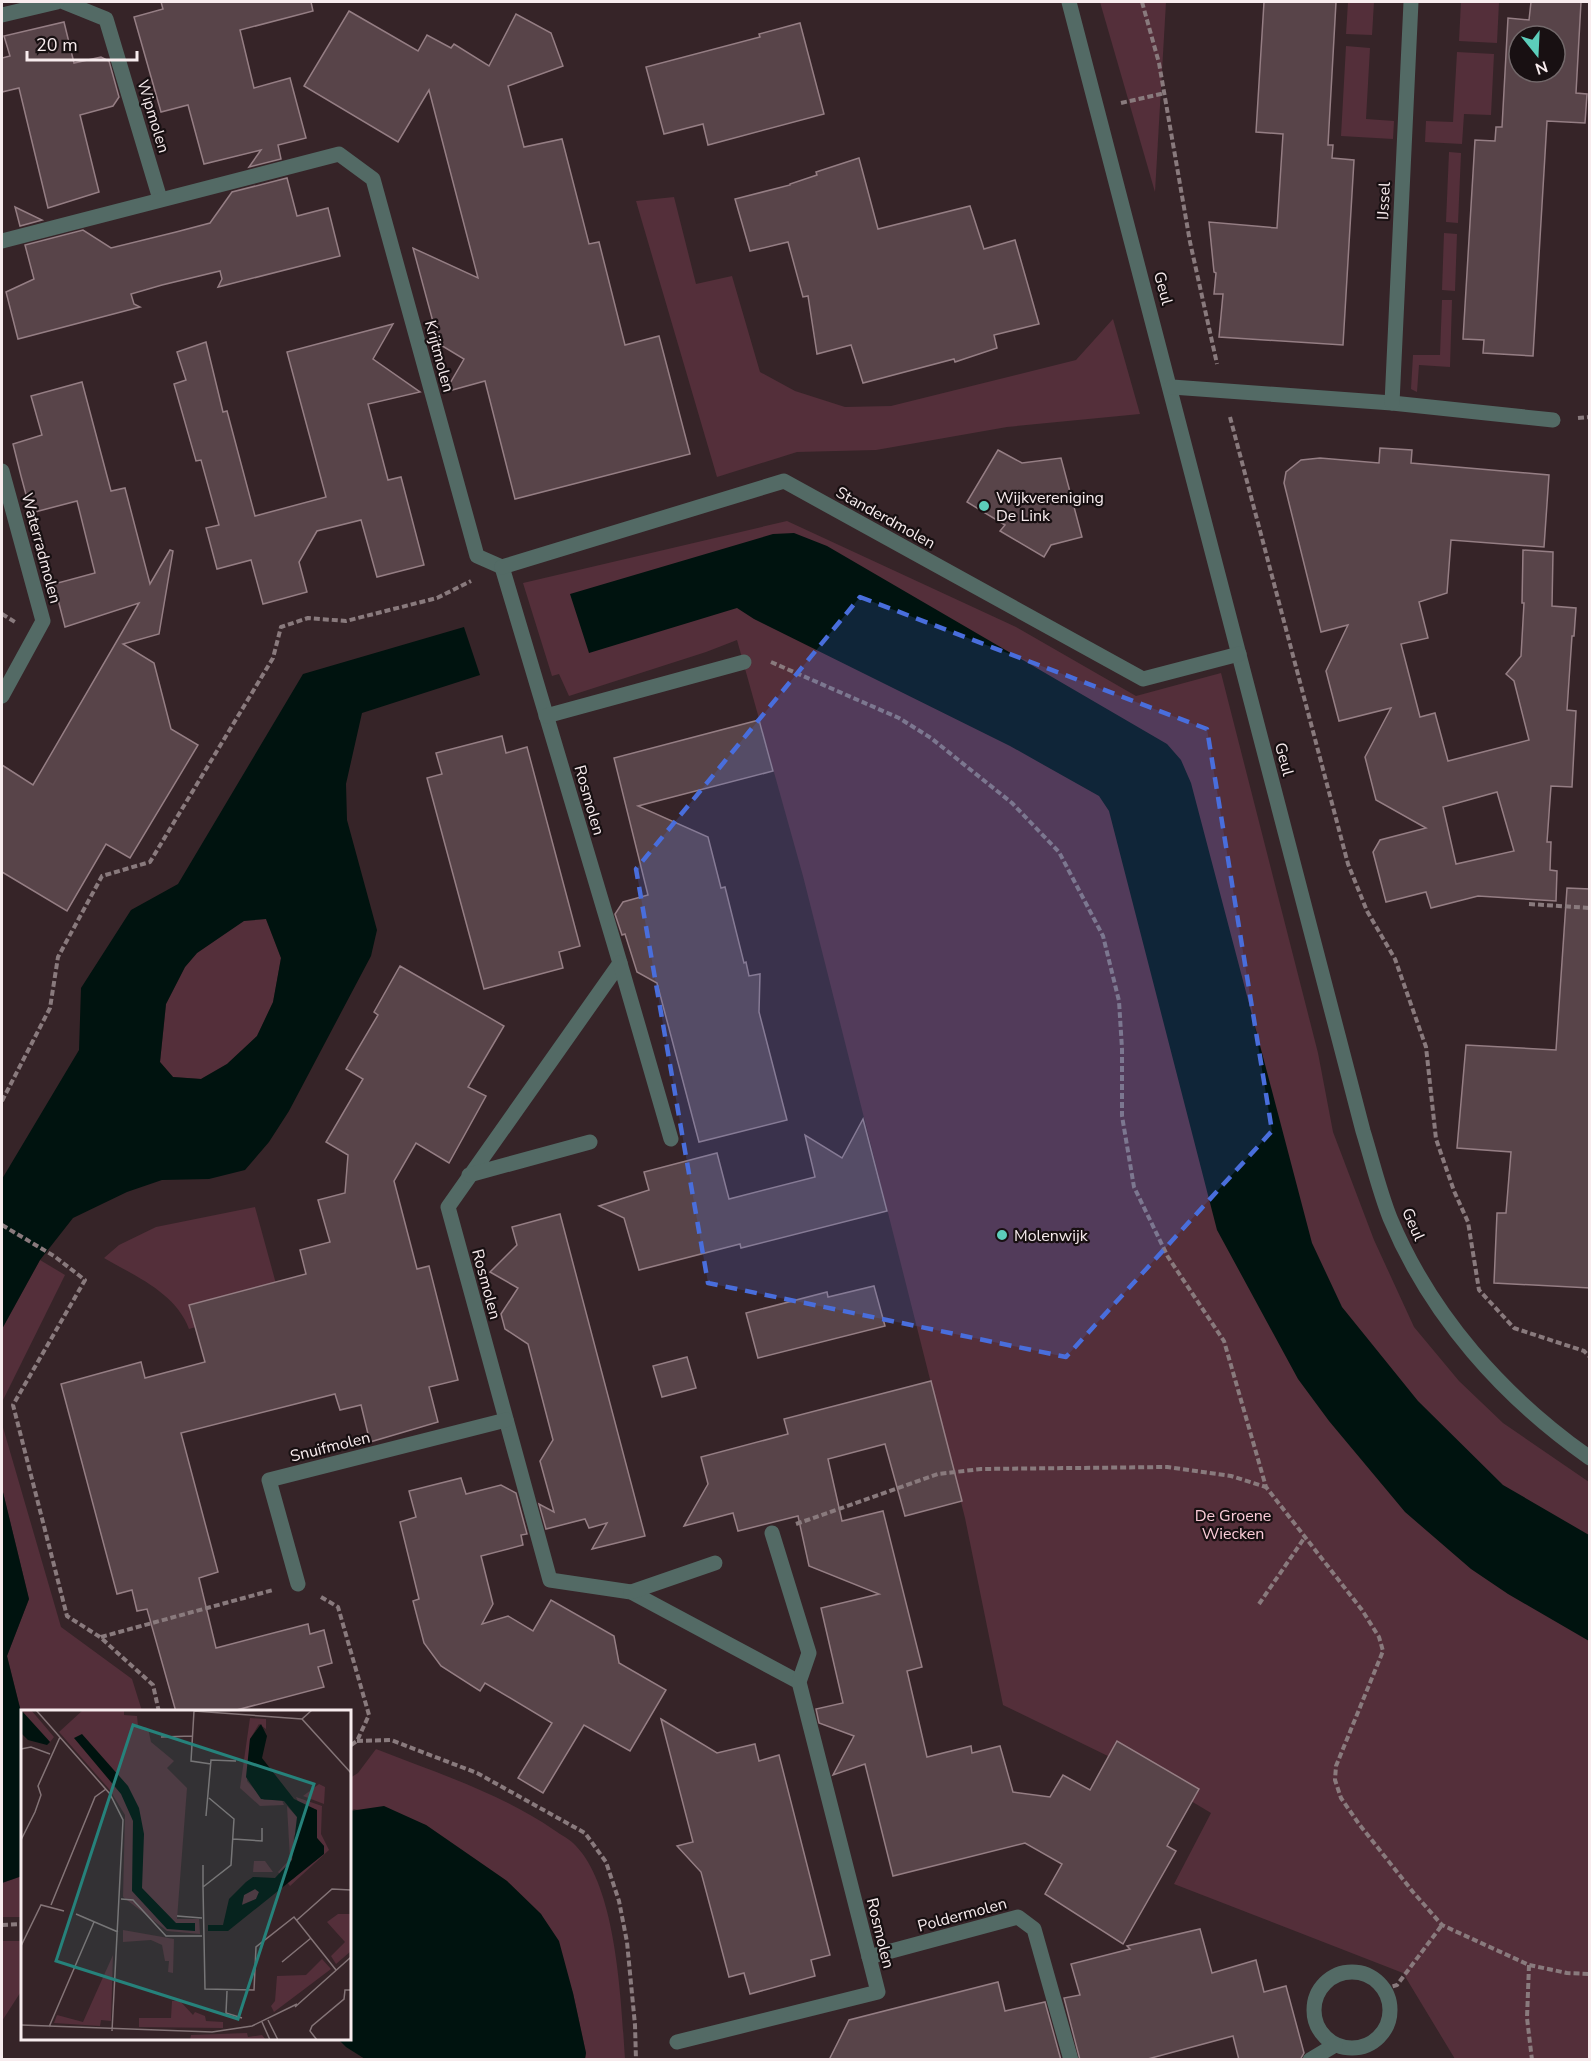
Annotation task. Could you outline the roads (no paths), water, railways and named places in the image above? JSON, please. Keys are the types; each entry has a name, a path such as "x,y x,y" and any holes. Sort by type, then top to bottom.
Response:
{"street":[{"path":"2,15 57,2"},
{"name":"Wipmolen","path":"64,2 106,19 160,199"},
{"name":"Geul","path":"1070,2 1364,1131 1390,1217 1426,1287 1480,1362 1529,1411 1590,1458"},
{"name":"IJssel","path":"1392,403 1411,2"},
{"name":"Krijtmolen","path":"160,199 339,154 373,179 477,556 502,567"},
{"path":"2,240 160,199"},
{"path":"1172,387 1392,403 1553,420"},
{"name":"Waterradmolen","path":"2,471 43,621 2,696"},
{"name":"Standerdmolen","path":"502,567 784,480 1143,679 1239,654"},
{"name":"Rosmolen","path":"502,567 671,1139"},
{"path":"546,716 744,662"},
{"name":"Rosmolen","path":"620,963 448,1207 550,1580 631,1592 799,1682 878,1992 677,2042"},
{"path":"469,1175 590,1142"},
{"name":"Snuifmolen","path":"298,1584 268,1480 506,1420"},
{"path":"772,1533 809,1653 799,1682"},
{"name":"Rosmolen","path":"631,1592 715,1563"},
{"name":"Poldermolen","path":"869,1957 1018,1917 1034,1929 1071,2060"},
{"path":"1310,2060 1335,2045 1360,2048 1372,2044 1381,2036 1388,2025 1391,2013 1389,2001 1384,1989 1376,1980 1365,1974 1352,1971 1328,1980 1314,2002 1314,2015 1321,2032 1335,2045"}],"place":[{"name":"Wijkvereniging De Link","path":"984,506"},
{"name":"Molenwijk","path":"1002,1235"}],"park label":[{"name":"De Groene Wiecken","path":"1233,1524"}]}
